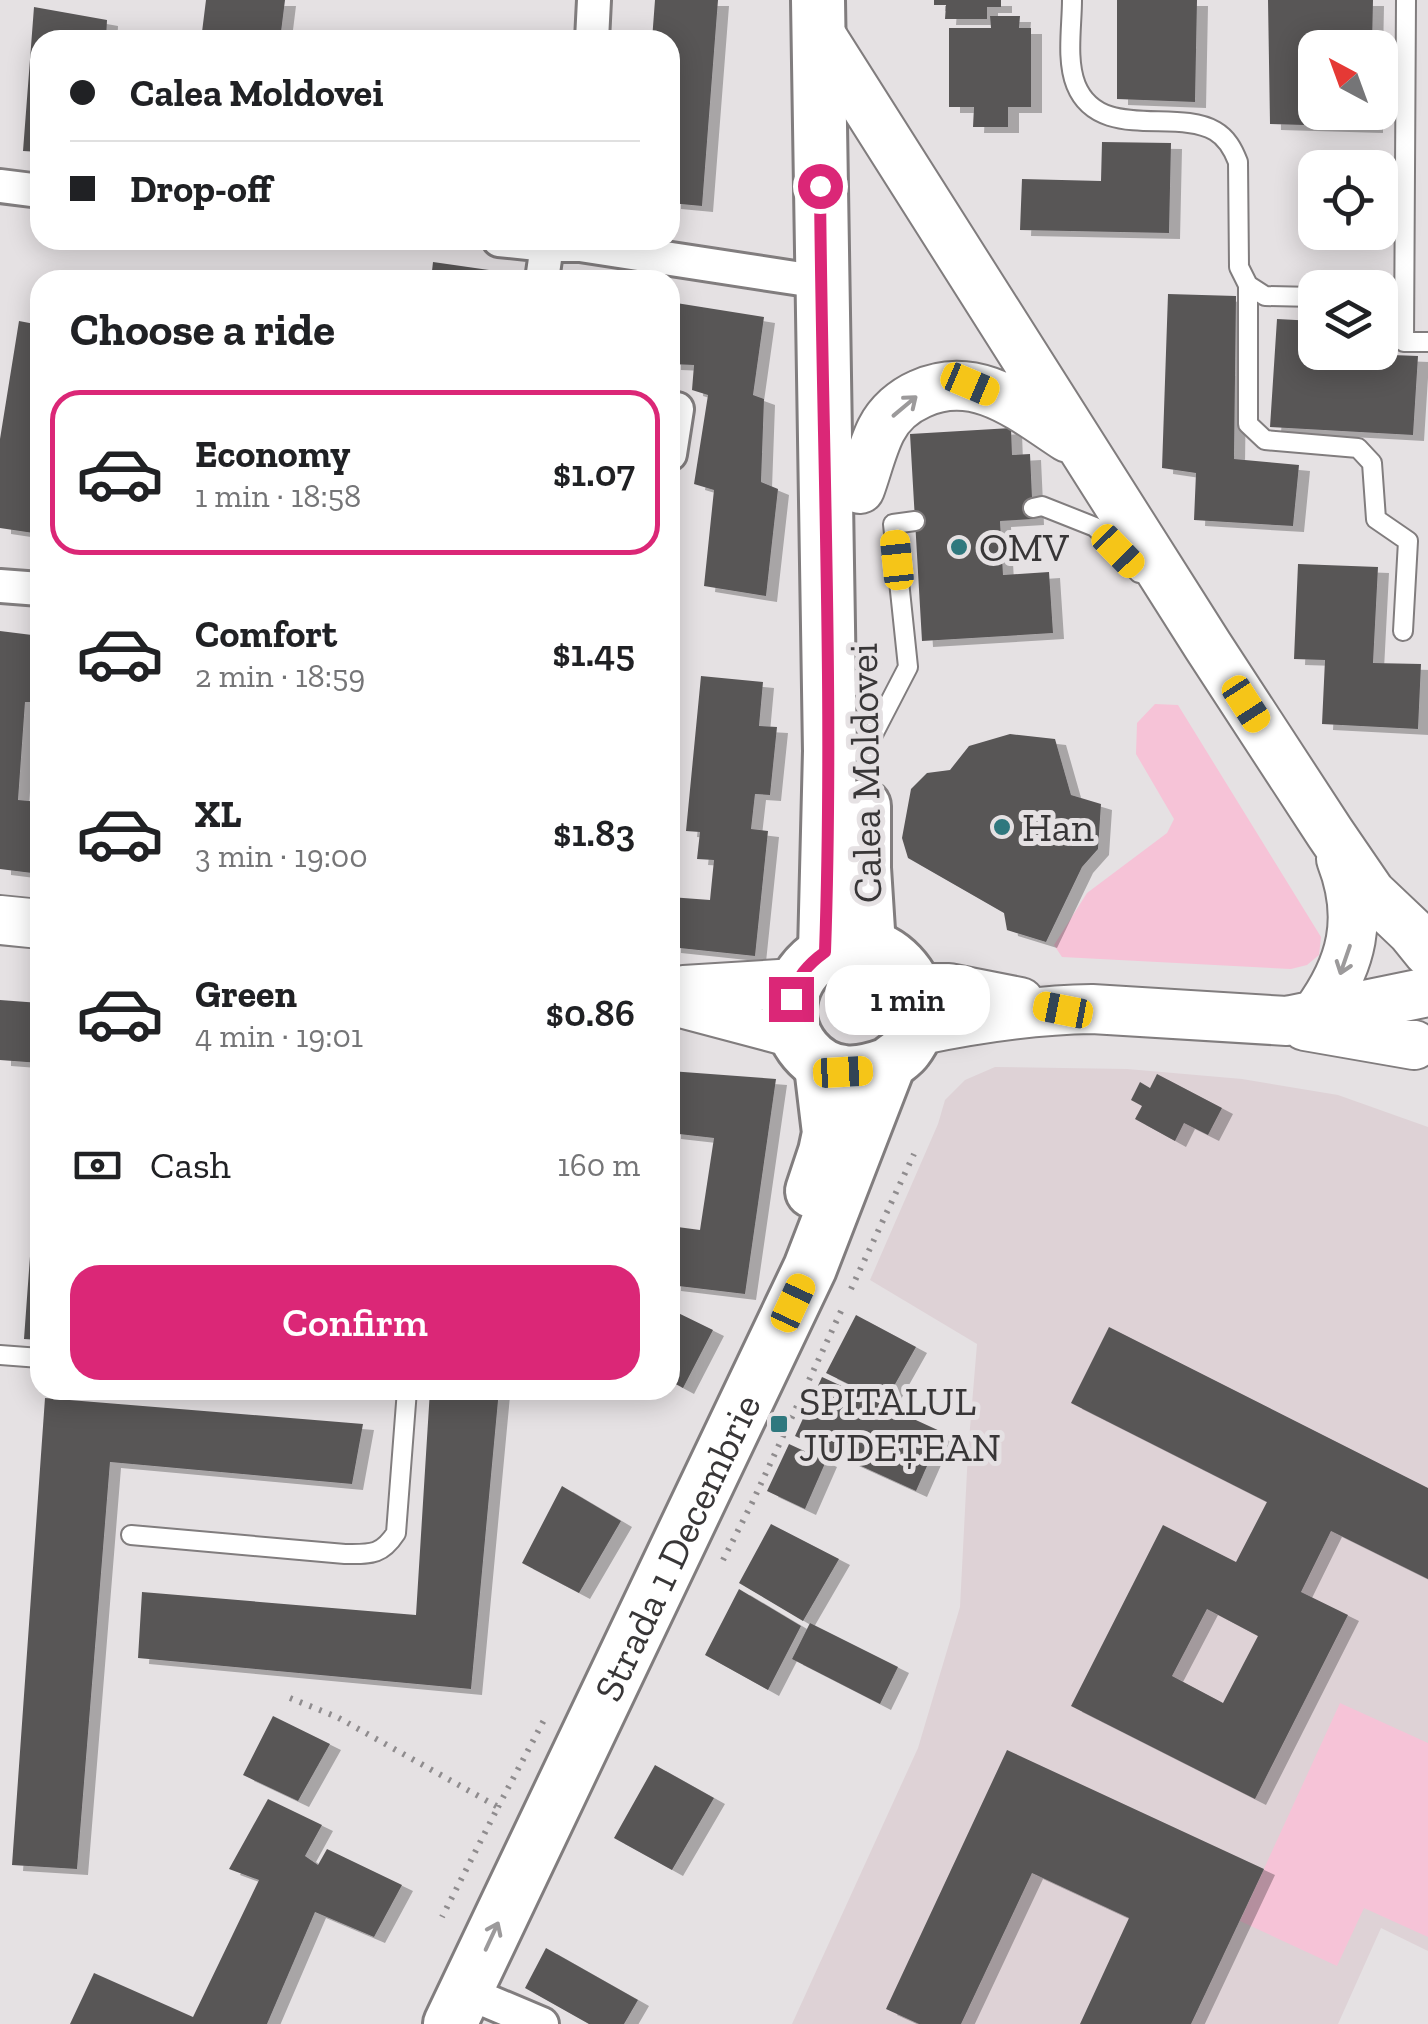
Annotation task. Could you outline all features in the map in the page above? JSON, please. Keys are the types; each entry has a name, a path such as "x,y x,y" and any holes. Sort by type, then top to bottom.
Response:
{"main road":[{"name":"Calea Moldovei","path":"821,996 864,868 865,750 851,83 829,11"},
{"name":"Calea Moldovei","path":"821,996 830,751 821,282 829,11"},
{"path":"851,83 1330,833 1371,893 1411,930 1428,952"},
{"path":"860,489 882,428 905,400 936,386 970,384 1012,402 1081,446"},
{"path":"1301,1017 1332,992 1351,944 1352,891 1330,833"},
{"path":"821,996 843,1072 866,1071 907,1028 1063,1010 1301,1017 1316,1029 1420,1018 1371,893"},
{"path":"0,920 30,923"},
{"path":"680,1000 821,996 889,955 906,969 907,1028"},
{"path":"680,991 821,996"},
{"name":"Strada 1 Decembrie","path":"414,2024 458,1924 786,1259 819,1172 829,1133 821,996"},
{"name":"Strada 1 Decembrie","path":"458,2008 810,1268 907,1028"}],"street":[{"path":"592,30 594,0"},
{"path":"0,186 30,189"},
{"path":"623,250 821,282"},
{"path":"0,586 30,588"},
{"path":"458,2008 542,2024"}],"lane":[{"path":"1072,0 1072,64 1077,87 1093,107 1116,118 1203,126 1219,133 1232,146 1238,162 1239,267 1248,285 1248,424 1264,440 1358,448 1372,462 1376,519 1408,541 1404,631"},
{"path":"1404,342 1406,0"},
{"path":"1248,285 1265,296 1298,297"},
{"path":"1398,338 1404,342 1428,342"},
{"path":"1033,508 1042,506 1095,527 1208,646"},
{"path":"865,750 908,667 893,524 915,522"},
{"path":"0,1354 30,1357"},
{"path":"131,1535 372,1554 387,1546 396,1533 406,1400"}],"path":[{"path":"290,1698 337,1717 498,1807 442,1917"}],"shaded area":[{"path":"1155,704 1178,705 1321,937 1319,955 1307,965 1291,969 1062,957 1054,945 1087,893 1167,833 1174,819 1136,754 1137,723"},
{"path":"995,1067 1127,1069 1242,1079 1338,1095 1428,1127 1428,1951 1381,1928 1338,2024 792,2024 918,1748 960,1607 977,1344 870,1280 945,1100 965,1080"},
{"path":"1340,1703 1428,1743 1428,1937 1364,1908 1337,1966 1240,1921"}],"building":[{"path":"206,0 285,0 281,30 202,30"},
{"path":"655,0 718,0 702,206 680,204 680,30 653,30"},
{"path":"934,0 1001,0 1001,7 987,7 987,19 945,19 946,5 934,5"},
{"path":"1117,0 1197,0 1195,102 1117,99"},
{"path":"1268,0 1373,0 1372,30 1298,30 1298,125 1270,124"},
{"path":"34,7 107,20 106,30 32,30"},
{"path":"990,16 1020,16 1019,28 1031,28 1031,107 1008,107 1008,127 973,127 974,107 949,107 949,28 991,28"},
{"path":"30,59 30,151 23,151"},
{"path":"1102,142 1171,143 1169,233 1020,230 1022,179 1101,181"},
{"path":"433,262 488,270 432,270"},
{"path":"1168,294 1236,296 1234,459 1299,465 1293,526 1194,520 1196,473 1162,468"},
{"path":"680,304 764,317 753,395 764,399 761,482 778,489 766,596 704,586 714,490 694,484 708,395 692,390 694,365 680,364"},
{"path":"1277,319 1298,320 1298,370 1398,370 1398,355 1418,356 1413,435 1270,427"},
{"path":"19,321 30,323 30,532 0,528 0,439"},
{"name":"OMV","path":"1011,428 1012,455 1030,454 1033,519 1000,521 1003,575 1049,572 1053,633 922,641 910,434"},
{"path":"1298,564 1378,567 1373,663 1421,664 1418,729 1322,724 1325,660 1294,659"},
{"path":"0,631 30,635 30,702 25,702 18,800 30,801 30,873 0,869"},
{"path":"701,676 763,682 759,726 777,727 770,795 755,794 751,829 768,831 755,956 680,948 680,898 710,900 714,860 697,859 700,832 686,831"},
{"name":"Han","path":"1010,734 1055,739 1071,795 1101,804 1098,849 1082,867 1046,942 1007,930 1004,913 908,858 902,838 911,789 927,773 950,770 969,746"},
{"path":"0,1000 30,1002 30,1062 0,1060"},
{"path":"680,1072 776,1079 745,1294 680,1286 680,1227 700,1230 714,1138 680,1134"},
{"path":"1157,1074 1222,1108 1208,1135 1184,1123 1175,1141 1135,1119 1142,1106 1131,1100 1140,1082 1150,1088"},
{"path":"30,1256 30,1339 24,1339"},
{"path":"680,1314 713,1330 683,1388 680,1386"},
{"path":"856,1315 916,1347 885,1402 826,1373"},
{"path":"1109,1327 1428,1488 1428,1579 1331,1531 1301,1592 1348,1615 1255,1799 1071,1706 1163,1525 1236,1562 1267,1502 1071,1403","holes":["1207,1609 1258,1636 1223,1703 1172,1676"]},
{"path":"822,1377 942,1432 916,1491 795,1436"},
{"path":"45,1400 363,1424 352,1484 110,1462 77,1869 12,1865"},
{"path":"429,1400 498,1400 471,1689 138,1658 142,1592 416,1615"},
{"path":"789,1444 826,1461 805,1509 767,1491"},
{"path":"562,1486 621,1521 579,1593 522,1563"},
{"path":"771,1524 839,1559 803,1621 739,1583"},
{"path":"739,1589 801,1626 768,1690 705,1655"},
{"path":"810,1623 898,1667 880,1704 792,1659"},
{"path":"273,1716 330,1744 298,1801 243,1775"},
{"path":"1007,1750 1264,1869 1191,2024 1080,2024 1129,1918 1032,1873 961,2024 919,2024 886,2009"},
{"path":"655,1765 714,1798 672,1870 614,1838"},
{"path":"268,1799 322,1825 305,1856 318,1865 327,1849 402,1885 374,1937 315,1912 267,2024 70,2024 94,1973 193,2017 259,1880 229,1869"},
{"path":"546,1948 638,2000 624,2024 589,2024 525,1988"}],"place":[{"name":"OMV","path":"959,547"},
{"name":"Han","path":"1002,827"},
{"name":"SPITALUL JUDEȚEAN","path":"779,1424"}],"route":[{"path":"791,999 808,965 825,952 830,751 820,186"}]}
